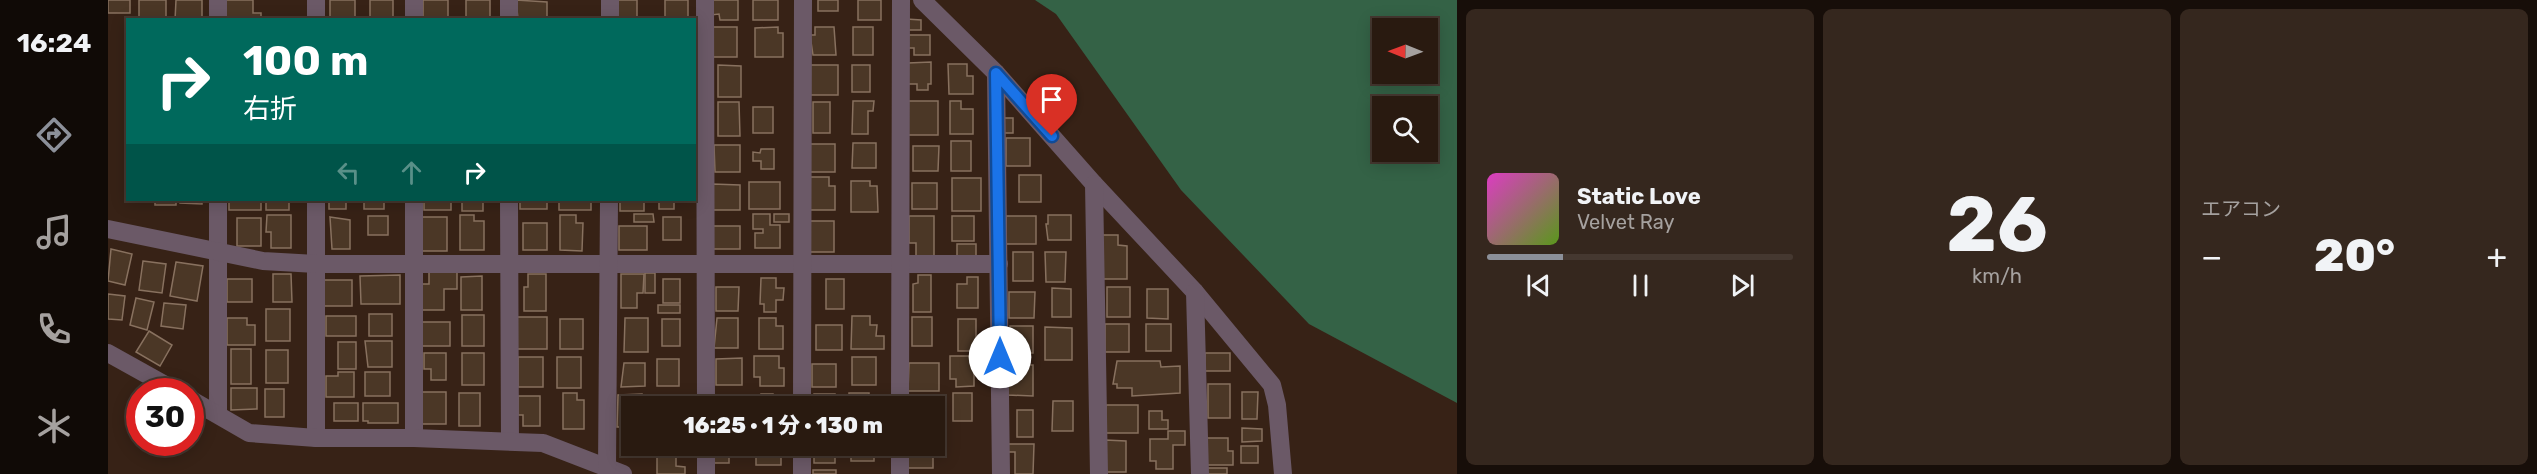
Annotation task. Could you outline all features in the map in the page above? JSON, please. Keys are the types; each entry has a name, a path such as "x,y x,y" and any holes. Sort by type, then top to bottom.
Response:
{"street":[{"path":"218,0 218,18"},
{"path":"316,0 316,18"},
{"path":"414,0 414,18"},
{"path":"509,0 509,18"},
{"path":"610,0 610,18"},
{"path":"705,0 706,396"},
{"path":"802,0 802,396"},
{"path":"900,396 901,0"},
{"path":"922,0 996,73 1094,184 1195,292 1272,385 1277,405 1283,474"},
{"path":"996,73 1001,474"},
{"path":"1094,184 1099,474"},
{"path":"218,201 218,414"},
{"path":"316,201 316,438"},
{"path":"414,201 414,438"},
{"path":"509,201 510,441"},
{"path":"204,406 249,433 316,438 414,438 543,443 615,471 608,263 609,201"},
{"path":"108,229 263,261 316,264 999,264"},
{"path":"1195,292 1200,474"},
{"path":"108,353 153,378"},
{"path":"706,456 706,474"},
{"path":"802,456 802,474"},
{"path":"900,456 900,474"}],"green space":[{"path":"1035,0 1457,0 1457,403 1309,324 1181,190 1056,14"}],"building":[{"path":"108,0 130,0 130,13 108,13"},
{"path":"139,0 166,0 166,18 139,18"},
{"path":"176,0 202,0 202,18 175,18"},
{"path":"224,0 253,0 253,13 261,13 261,18 224,18"},
{"path":"330,0 355,0 355,18 330,18"},
{"path":"370,0 393,0 393,18 370,18"},
{"path":"423,0 448,0 448,18 423,18"},
{"path":"466,0 490,0 490,18 466,18"},
{"path":"516,0 547,2 547,18 518,18"},
{"path":"613,0 637,0 637,18 613,18"},
{"path":"665,0 688,0 688,18 665,18"},
{"path":"711,0 738,0 738,20 720,20 719,14 711,15"},
{"path":"753,0 778,0 778,20 753,20"},
{"path":"818,0 838,0 838,11 818,11"},
{"path":"858,0 881,0 881,20 858,20"},
{"path":"906,19 921,20 921,30 907,30"},
{"path":"712,27 737,27 737,57 712,57"},
{"path":"778,27 778,33 783,33 783,57 755,57 755,28"},
{"path":"815,27 834,27 836,55 813,55 810,35 815,35"},
{"path":"853,27 873,27 873,55 853,55"},
{"path":"907,35 930,35 930,55 914,55 914,48 907,48"},
{"path":"931,62 931,84 928,84 928,90 917,90 917,84 908,84 908,63"},
{"path":"948,64 967,64 967,76 973,76 973,94 949,94"},
{"path":"718,65 741,66 741,97 718,97"},
{"path":"808,65 838,65 838,95 808,95"},
{"path":"852,65 870,65 870,92 852,92"},
{"path":"853,101 874,101 873,111 868,111 868,134 852,134"},
{"path":"906,101 938,101 938,135 906,135"},
{"path":"950,101 961,101 961,109 973,109 973,134 950,134"},
{"path":"718,102 739,102 740,136 718,136"},
{"path":"813,102 830,102 830,133 813,133"},
{"path":"753,107 773,107 773,133 753,133"},
{"path":"1000,118 1013,118 1013,133 1000,133"},
{"path":"1006,138 1030,138 1030,166 1006,166"},
{"path":"951,141 971,141 971,171 951,171"},
{"path":"853,143 876,143 876,168 852,168"},
{"path":"810,144 835,144 835,172 810,172"},
{"path":"714,145 740,145 740,172 715,172"},
{"path":"913,146 939,146 938,171 913,171"},
{"path":"761,149 774,149 774,169 761,169 761,161 753,161 753,152 760,153"},
{"path":"1019,175 1041,175 1041,202 1019,202"},
{"path":"803,177 829,177 829,186 835,186 835,210 808,210"},
{"path":"952,178 981,178 981,211 952,211"},
{"path":"851,181 870,181 870,186 877,186 878,212 851,212"},
{"path":"749,182 780,182 780,209 749,209"},
{"path":"912,183 937,183 937,209 912,209"},
{"path":"712,184 740,185 740,210 711,210"},
{"path":"155,201 176,201 176,205 155,205"},
{"path":"180,201 202,201 202,204 180,203"},
{"path":"229,201 261,201 261,210 229,210"},
{"path":"266,201 289,201 289,210 266,210"},
{"path":"329,201 346,201 346,209 329,209"},
{"path":"364,201 384,201 384,209 364,209"},
{"path":"424,201 451,201 451,210 424,210"},
{"path":"462,201 483,201 483,211 462,211"},
{"path":"520,201 547,201 547,209 520,209"},
{"path":"559,201 591,201 591,210 559,210"},
{"path":"620,201 644,201 644,211 620,211"},
{"path":"659,201 674,201 674,209 659,209"},
{"path":"634,214 653,214 654,222 634,222"},
{"path":"753,214 770,214 770,225 780,225 780,248 755,248 755,233 763,233 763,229 753,229"},
{"path":"774,214 789,214 789,222 774,222"},
{"path":"267,215 291,215 291,248 271,248 271,232 266,232"},
{"path":"460,215 474,215 474,221 484,221 484,250 460,250"},
{"path":"560,215 576,215 576,223 583,223 582,251 560,250"},
{"path":"1048,215 1071,215 1071,240 1048,240 1046,224 1048,224"},
{"path":"368,216 388,216 388,235 368,235"},
{"path":"909,216 934,216 934,256 916,256 916,243 909,243"},
{"path":"952,216 974,216 974,241 952,241"},
{"path":"1006,216 1036,216 1036,244 1006,244"},
{"path":"330,217 350,220 350,249 332,249"},
{"path":"419,217 447,217 447,251 419,251"},
{"path":"663,217 681,217 681,240 663,240"},
{"path":"237,218 261,218 261,246 237,246"},
{"path":"808,221 834,221 834,252 808,252"},
{"path":"523,223 547,223 547,250 523,250"},
{"path":"619,226 647,226 647,250 619,250"},
{"path":"713,226 740,226 740,249 713,249"},
{"path":"1102,235 1118,235 1118,245 1127,246 1127,279 1102,279"},
{"path":"957,244 976,244 976,257 957,257"},
{"path":"111,249 132,254 125,285 108,281"},
{"path":"1013,252 1033,252 1033,281 1013,281"},
{"path":"1045,252 1066,252 1065,282 1046,282"},
{"path":"143,261 166,264 162,293 139,290"},
{"path":"176,262 203,266 197,301 170,296"},
{"path":"429,272 457,272 457,289 444,289 444,310 422,310 422,284 429,284"},
{"path":"645,273 655,273 655,293 645,293"},
{"path":"273,274 291,274 292,302 273,302"},
{"path":"528,274 546,274 546,311 524,311 524,287 528,287"},
{"path":"621,274 644,274 643,293 637,293 637,308 621,308"},
{"path":"400,275 400,304 361,304 360,276"},
{"path":"918,275 931,275 931,312 913,312 913,284 918,283"},
{"path":"482,276 482,310 461,310 461,277"},
{"path":"967,277 978,277 978,308 957,308 957,284 967,284"},
{"path":"761,278 776,278 776,288 784,288 783,300 776,300 776,312 764,312 764,304 760,304"},
{"path":"227,279 252,279 252,302 227,302"},
{"path":"663,279 680,279 680,303 663,303"},
{"path":"826,279 844,279 844,309 826,309"},
{"path":"324,280 352,280 352,306 324,306"},
{"path":"716,287 739,287 738,311 716,311"},
{"path":"1107,287 1130,287 1130,317 1107,317"},
{"path":"1052,288 1071,289 1071,317 1052,317"},
{"path":"1147,289 1168,289 1168,319 1147,318"},
{"path":"1009,292 1035,292 1034,318 1009,318"},
{"path":"108,294 125,296 122,320 108,319"},
{"path":"136,298 154,302 147,330 130,325"},
{"path":"164,303 186,305 183,329 161,326"},
{"path":"658,305 680,305 680,313 658,313"},
{"path":"266,309 290,309 290,341 266,341"},
{"path":"369,314 392,314 392,336 369,336"},
{"path":"462,315 484,315 484,346 462,346"},
{"path":"326,316 356,316 356,336 326,336"},
{"path":"852,316 870,316 870,325 877,325 876,336 884,336 884,349 851,349"},
{"path":"514,317 547,317 547,349 514,349"},
{"path":"912,317 932,317 932,346 912,346"},
{"path":"227,318 247,318 247,325 255,325 255,345 227,345"},
{"path":"625,318 648,318 648,352 624,352"},
{"path":"717,318 738,318 738,348 714,348"},
{"path":"759,318 776,318 776,326 783,326 783,349 759,349"},
{"path":"560,319 583,319 583,349 560,349"},
{"path":"662,319 680,319 680,346 662,346"},
{"path":"958,319 976,319 976,351 958,351"},
{"path":"421,322 450,322 450,346 421,346"},
{"path":"1105,324 1129,324 1129,352 1105,352"},
{"path":"1146,324 1171,324 1171,351 1146,351"},
{"path":"816,325 842,325 842,350 816,350"},
{"path":"1010,326 1033,326 1033,353 1010,353"},
{"path":"1045,327 1072,328 1072,360 1045,360"},
{"path":"149,331 172,345 160,366 136,352"},
{"path":"365,341 392,341 392,367 368,367"},
{"path":"338,342 356,342 356,369 338,369"},
{"path":"231,349 251,349 251,384 231,384"},
{"path":"266,350 288,350 288,383 266,383"},
{"path":"424,353 446,353 446,380 431,380 431,369 424,369"},
{"path":"462,353 484,353 484,385 462,385"},
{"path":"1205,353 1230,353 1230,371 1205,371"},
{"path":"754,356 779,356 779,368 784,368 784,386 760,386 760,377 754,377"},
{"path":"950,356 981,356 981,367 974,367 974,386 956,387 956,379 950,379"},
{"path":"518,357 543,357 543,387 518,387"},
{"path":"557,357 581,357 581,388 557,388"},
{"path":"852,357 876,357 876,385 852,385"},
{"path":"742,358 742,385 716,385 716,359"},
{"path":"657,359 679,359 679,386 657,386"},
{"path":"1117,361 1160,361 1161,367 1180,366 1180,393 1132,396 1132,388 1117,388 1117,384 1113,384"},
{"path":"624,363 645,363 645,386 621,387"},
{"path":"909,363 939,363 939,391 908,391"},
{"path":"812,364 836,364 836,387 812,387"},
{"path":"1008,365 1033,365 1033,396 1008,395"},
{"path":"338,372 354,372 354,397 326,397 326,376 338,376"},
{"path":"365,372 390,372 390,396 365,396"},
{"path":"1208,384 1230,384 1230,418 1208,418"},
{"path":"231,388 257,388 257,409 231,410"},
{"path":"265,389 284,389 284,417 265,417"},
{"path":"417,392 446,392 446,424 417,424"},
{"path":"1242,392 1258,392 1257,419 1242,419"},
{"path":"459,393 480,393 480,426 459,426"},
{"path":"563,393 577,393 577,400 584,400 584,429 563,429"},
{"path":"849,393 869,393 869,396 849,396"},
{"path":"953,393 972,393 972,421 953,421"},
{"path":"642,394 642,396 621,396 621,427 617,427 618,395"},
{"path":"761,394 773,394 773,396 761,396"},
{"path":"814,394 835,394 835,396 814,396"},
{"path":"710,395 743,395 743,396"},
{"path":"518,396 540,396 540,426 523,426 523,415 518,415"},
{"path":"1053,401 1073,401 1073,431 1052,431"},
{"path":"334,403 358,403 358,421 334,421"},
{"path":"363,403 398,403 398,423 363,421"},
{"path":"1106,405 1138,405 1138,433 1105,433"},
{"path":"1017,410 1033,410 1033,437 1017,437"},
{"path":"1149,411 1162,411 1162,420 1168,420 1168,429 1149,429"},
{"path":"1242,428 1262,429 1262,441 1242,442"},
{"path":"1168,431 1185,431 1185,445 1173,445 1173,469 1156,469 1156,461 1150,461 1150,439 1168,439"},
{"path":"1207,438 1228,438 1228,451 1233,451 1233,465 1207,465"},
{"path":"1105,440 1126,441 1126,472 1104,472"},
{"path":"1005,444 1034,444 1033,474 1015,474 1015,452 1005,452"},
{"path":"1241,446 1258,446 1258,463 1241,463"},
{"path":"657,456 676,456 676,466 685,467 685,474 657,474"},
{"path":"711,456 729,456 729,463 711,463"},
{"path":"756,456 781,456 781,465 756,465"},
{"path":"814,456 835,456 835,463 814,463"},
{"path":"851,456 874,456 874,461 851,461"},
{"path":"906,456 933,456 933,468 906,468"},
{"path":"1205,468 1227,468 1227,474 1204,474"},
{"path":"813,470 836,470 836,474 813,474"}],"route":[{"path":"1000,357 996,73 1052,136"}]}
